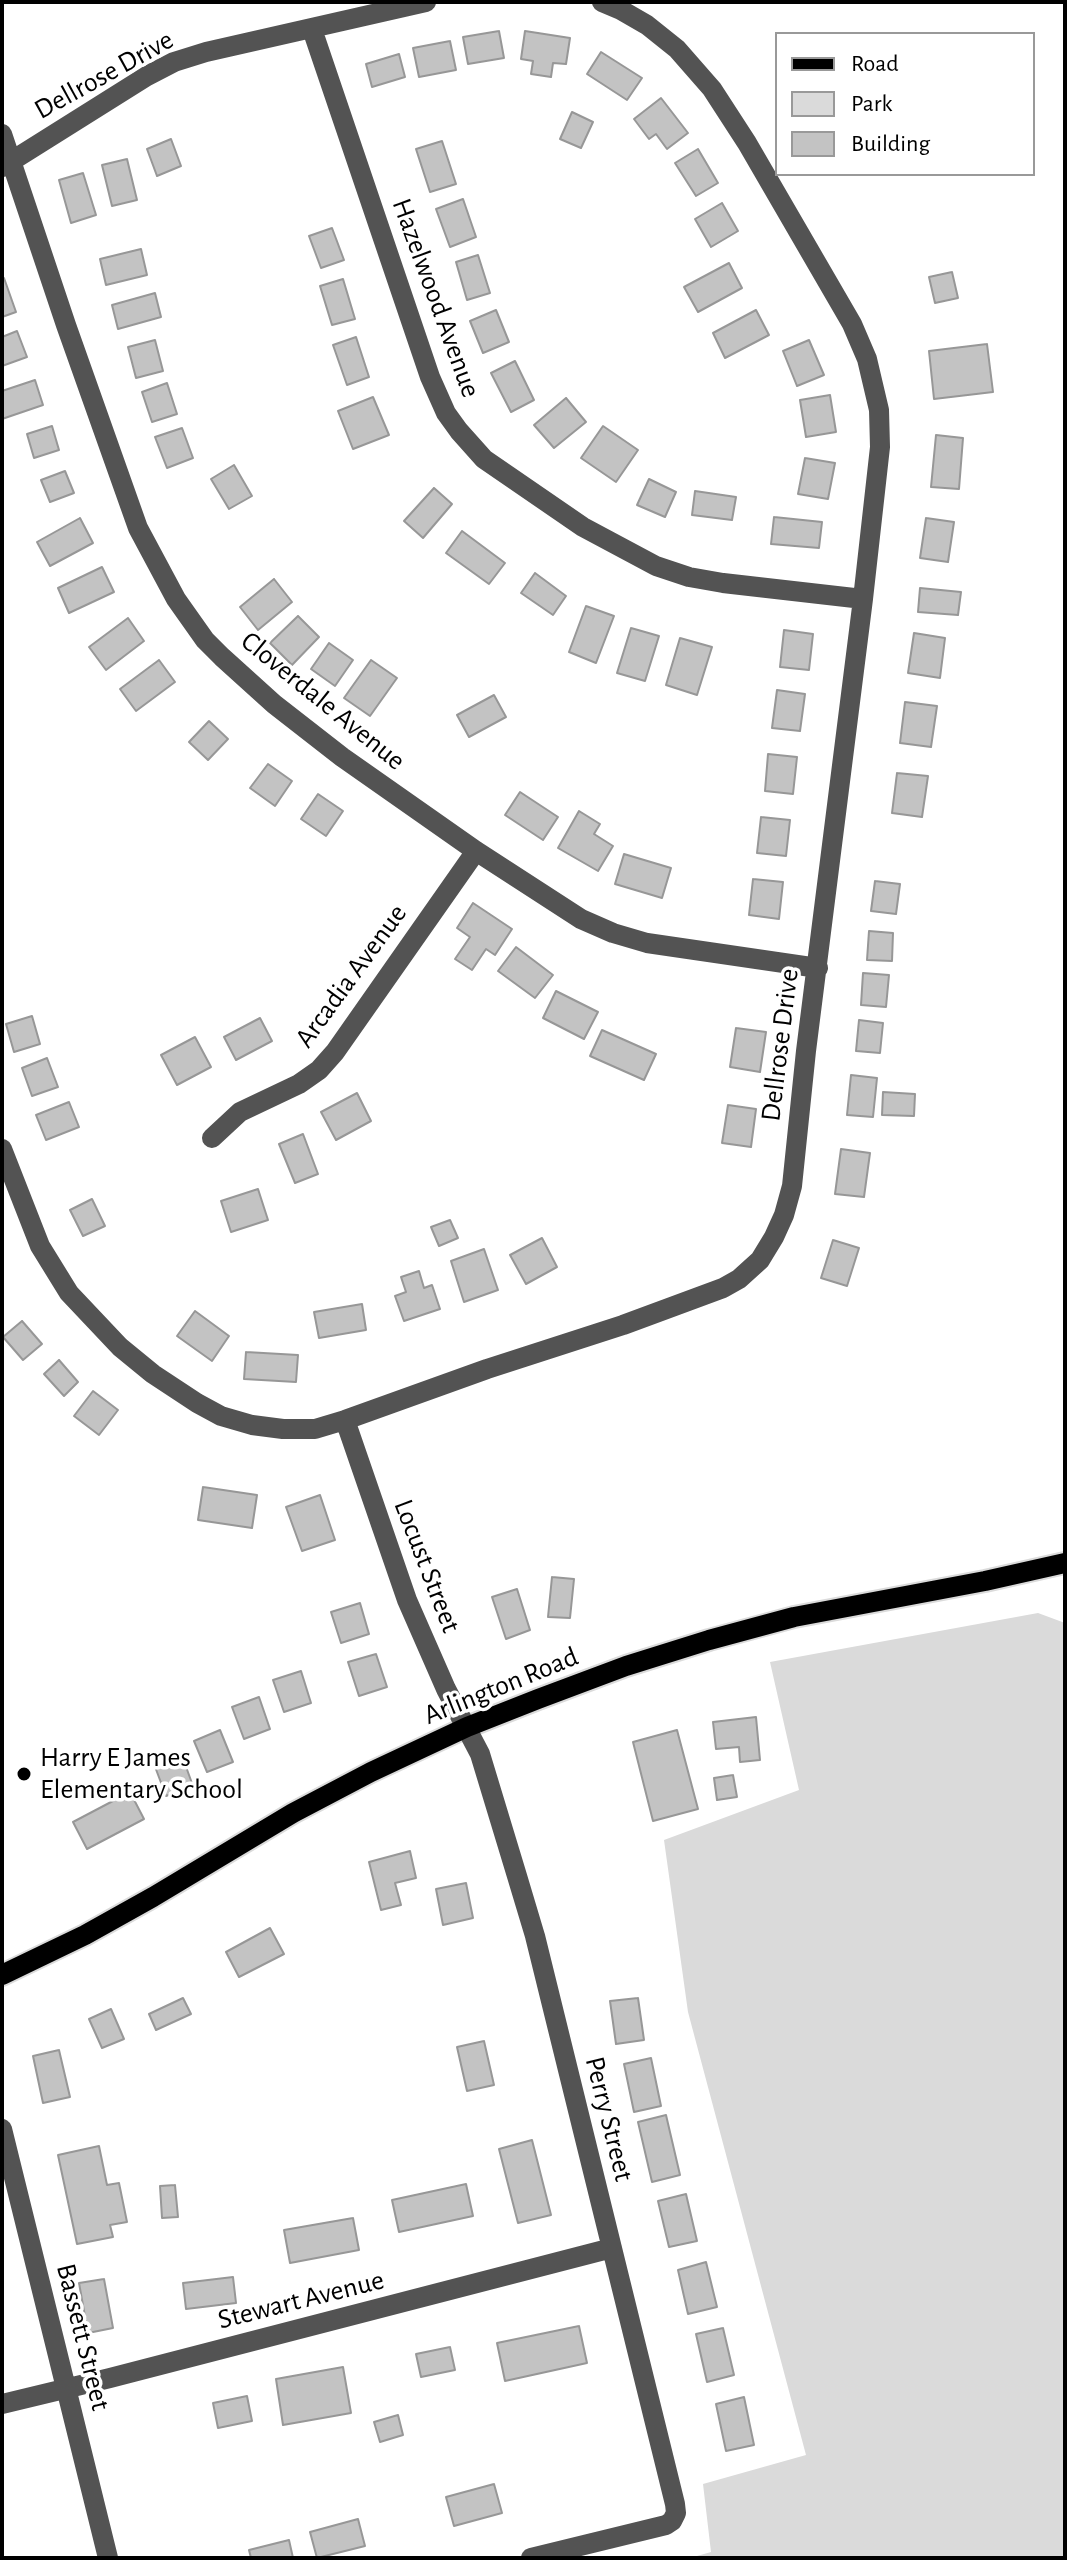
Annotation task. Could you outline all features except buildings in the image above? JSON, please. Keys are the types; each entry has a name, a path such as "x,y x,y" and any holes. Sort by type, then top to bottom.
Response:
{"main road":[{"name":"Arlington Road","path":"2,1975 140,1905 293,1813 467,1727 626,1666 709,1640 794,1617 1065,1563"}],"street":[{"name":"Dellrose Drive","path":"7,164 174,62 426,2"},
{"name":"Dellrose Drive","path":"2,1149 40,1246 69,1293 120,1347 197,1403 221,1416 252,1425 283,1429 315,1429 345,1420 723,1288 739,1279 760,1260 774,1237 792,1186 863,599 880,447 879,410 867,359 852,324 747,143 703,77 677,49 647,25 602,2"},
{"name":"Hazelwood Avenue","path":"312,29 430,377 446,413 484,459 583,527 656,566 689,577 723,583 863,599"},
{"name":"Cloverdale Avenue","path":"2,134 7,164 138,528 176,599 205,640 274,704 342,757 569,913 613,933 647,943 818,968"},
{"name":"Arcadia Avenue","path":"212,1138 240,1112 299,1084 327,1061 476,851"},
{"name":"Locust Street","path":"345,1420 407,1600 446,1689 467,1727"},
{"name":"Perry Street","path":"467,1727 480,1754 535,1936 676,2513 666,2525 531,2558"},
{"name":"Bassett Street","path":"2,2129 108,2558"},
{"name":"Stewart Avenue","path":"2,2404 612,2248"}],"green space":[{"path":"1038,1613 1065,1623 1065,2558 690,2558 711,2552 703,2484 806,2455 688,2012 664,1840 799,1790 770,1662"}],"place":[{"name":"Harry E James Elementary School","path":"24,1774"}]}
